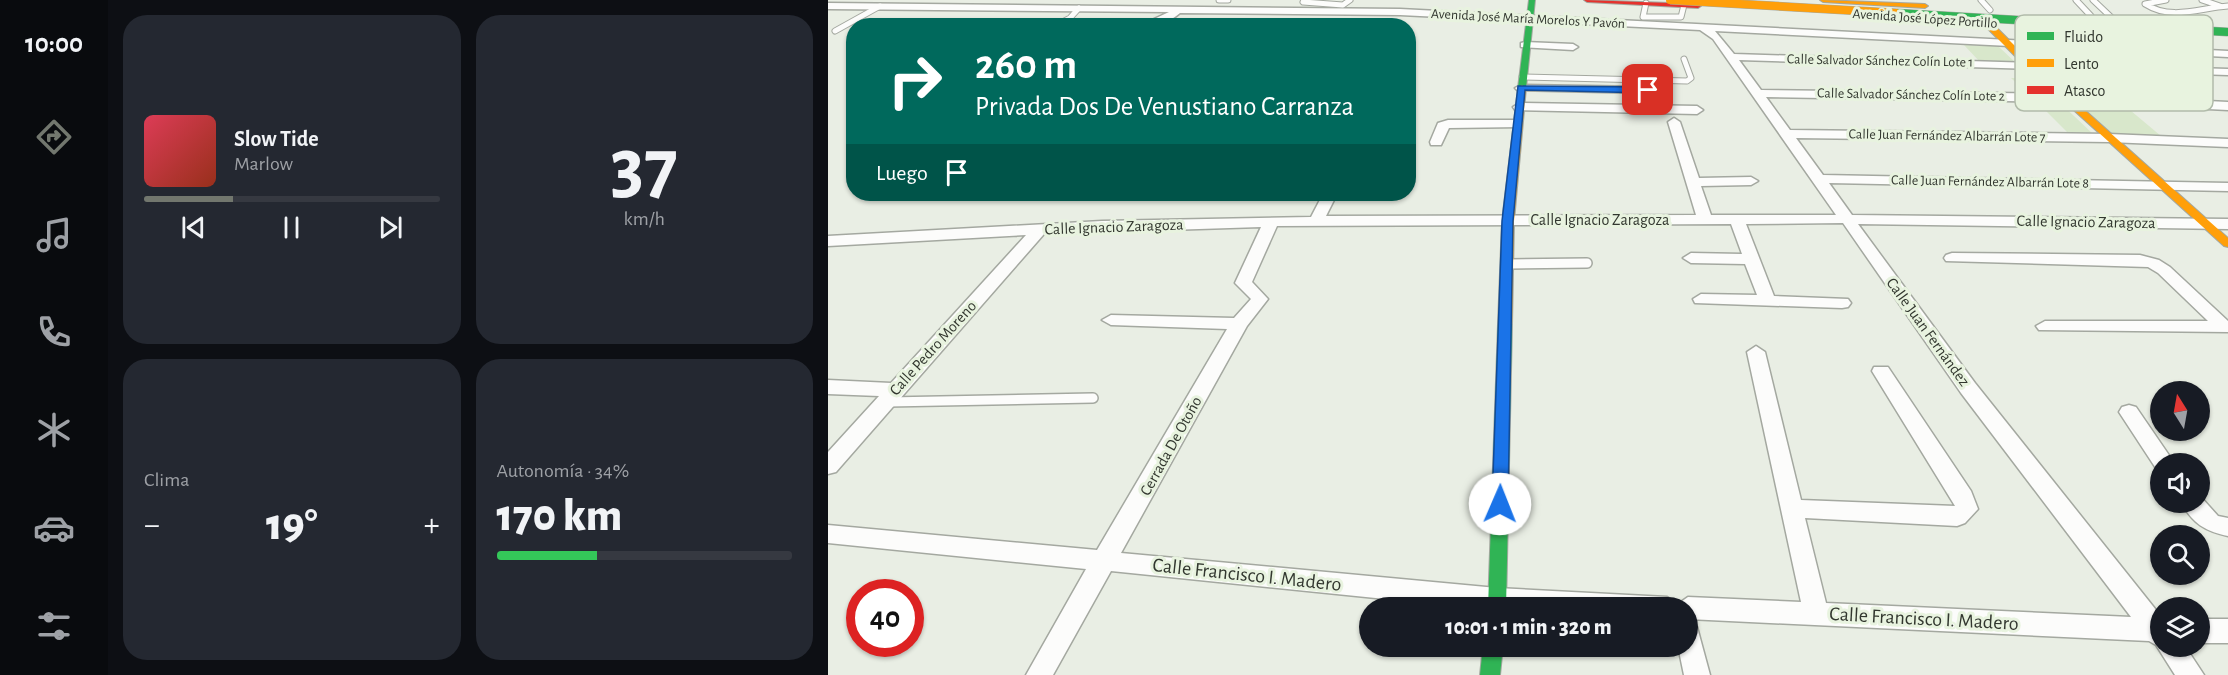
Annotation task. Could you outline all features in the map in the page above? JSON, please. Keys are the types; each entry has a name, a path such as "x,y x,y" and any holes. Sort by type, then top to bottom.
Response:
{"main road":[{"path":"1497,597 1508,221 1525,45 1532,0"},
{"name":"Avenida José López Portillo","path":"1587,0 1684,5 1820,5 2070,15"},
{"path":"1670,0 2015,18"},
{"path":"1752,0 2015,16"},
{"path":"1986,11 2007,45 2015,52"},
{"name":"Avenida José López Portillo","path":"1986,11 2023,15"},
{"name":"Avenida José López Portillo","path":"2213,27 2228,29"},
{"path":"2213,28 2228,29"},
{"path":"2213,28 2228,29"},
{"name":"Avenida José López Portillo","path":"2213,35 2228,37"},
{"path":"2079,111 2228,244"},
{"path":"1490,675 1492,657"}],"street":[{"path":"829,6 842,0"},
{"name":"Avenida José María Morelos Y Pavón","path":"829,6 971,3 1079,8 1327,11 1528,18 2015,45"},
{"path":"1174,18 1179,8"},
{"path":"1321,18 1327,11"},
{"name":"Calle Juan Fernández","path":"1702,27 1716,36 1968,388 2150,621"},
{"path":"1525,45 1573,47"},
{"name":"Avenida José María Morelos Y Pavón","path":"2213,53 2228,54"},
{"name":"Calle Salvador Sánchez Colín Lote 1","path":"1731,57 2015,64"},
{"name":"Calle Salvador Sánchez Colín Lote 1","path":"2213,71 2228,72"},
{"path":"1522,82 1648,90"},
{"name":"Calle Salvador Sánchez Colín Lote 2","path":"1757,93 2015,97"},
{"name":"Calle Salvador Sánchez Colín Lote 2","path":"2213,105 2228,106"},
{"path":"1519,107 1697,110"},
{"path":"1674,122 1705,220"},
{"path":"1436,142 1442,126 1448,124 1517,123"},
{"name":"Calle Juan Fernández Albarrán Lote 7","path":"1786,134 2109,138 2228,143"},
{"name":"Calle Juan Fernández Albarrán Lote 8","path":"1818,179 2228,187"},
{"path":"1693,182 1751,181"},
{"path":"1316,221 1326,201"},
{"path":"1737,219 1767,301"},
{"name":"Calle Ignacio Zaragoza","path":"828,241 1039,230 1316,221 1847,219 2228,224"},
{"name":"Cerrada De Otoño","path":"1039,675 1239,324 1260,299 1243,284 1271,222"},
{"name":"Calle Pedro Moreno","path":"828,466 1039,230"},
{"path":"1691,258 1751,259"},
{"path":"1952,258 2140,260 2153,263 2164,270 2226,327"},
{"path":"1701,300 1842,303"},
{"path":"1111,320 1239,324"},
{"path":"2045,326 2226,327"},
{"path":"1756,352 1816,614"},
{"path":"1792,508 1957,518 1967,509 1964,497 1881,371"},
{"path":"828,387 890,396"},
{"path":"2129,412 2157,453"},
{"path":"2202,513 2211,523 2228,527"},
{"name":"Calle Francisco I. Madero","path":"828,534 1441,597"},
{"name":"Calle Francisco I. Madero","path":"1698,608 2150,634"},
{"path":"2210,631 2228,631"},
{"path":"1693,657 1697,675"},
{"name":"Calle Juan Fernández","path":"2178,657 2191,675"}],"lane":[{"path":"1219,0 1228,0"},
{"path":"1304,0 1303,2 1343,4 1350,0"},
{"path":"1705,0 1798,5"},
{"path":"1735,0 1798,5"},
{"path":"2076,0 2090,15"},
{"path":"2093,0 2109,15"},
{"path":"2137,0 2155,13 2184,14 2228,6"},
{"path":"2145,4 2166,0"},
{"path":"2202,0 2221,6"},
{"path":"1820,5 2015,16"},
{"path":"858,18 880,6"},
{"path":"1070,18 1079,8"},
{"path":"835,31 846,25"},
{"path":"2213,28 2228,29"},
{"path":"1522,82 1687,81 1691,78 1684,59"},
{"path":"1506,264 1587,263"},
{"path":"890,396 1094,398"}],"green space":[{"path":"1964,45 1998,46 2015,63 1980,62"},
{"path":"2046,111 2069,111 2093,134 2068,133"},
{"path":"2087,111 2131,111 2161,136 2113,134"}],"traffic: fast":[{"path":"1522,88 1532,0"},
{"path":"1896,13 2015,20"},
{"path":"2213,31 2228,32"},
{"path":"1497,597 1505,324"},
{"path":"1490,675 1492,657"}],"traffic: slow":[{"path":"1670,0 1896,13"},
{"path":"1823,0 1925,6"},
{"path":"1986,22 2015,51"},
{"path":"1505,324 1508,221 1522,88"},
{"path":"2080,111 2228,244"}],"traffic: jam":[{"path":"1587,0 1698,6"}],"route":[{"path":"1500,504 1508,221 1521,88 1648,90"}]}
